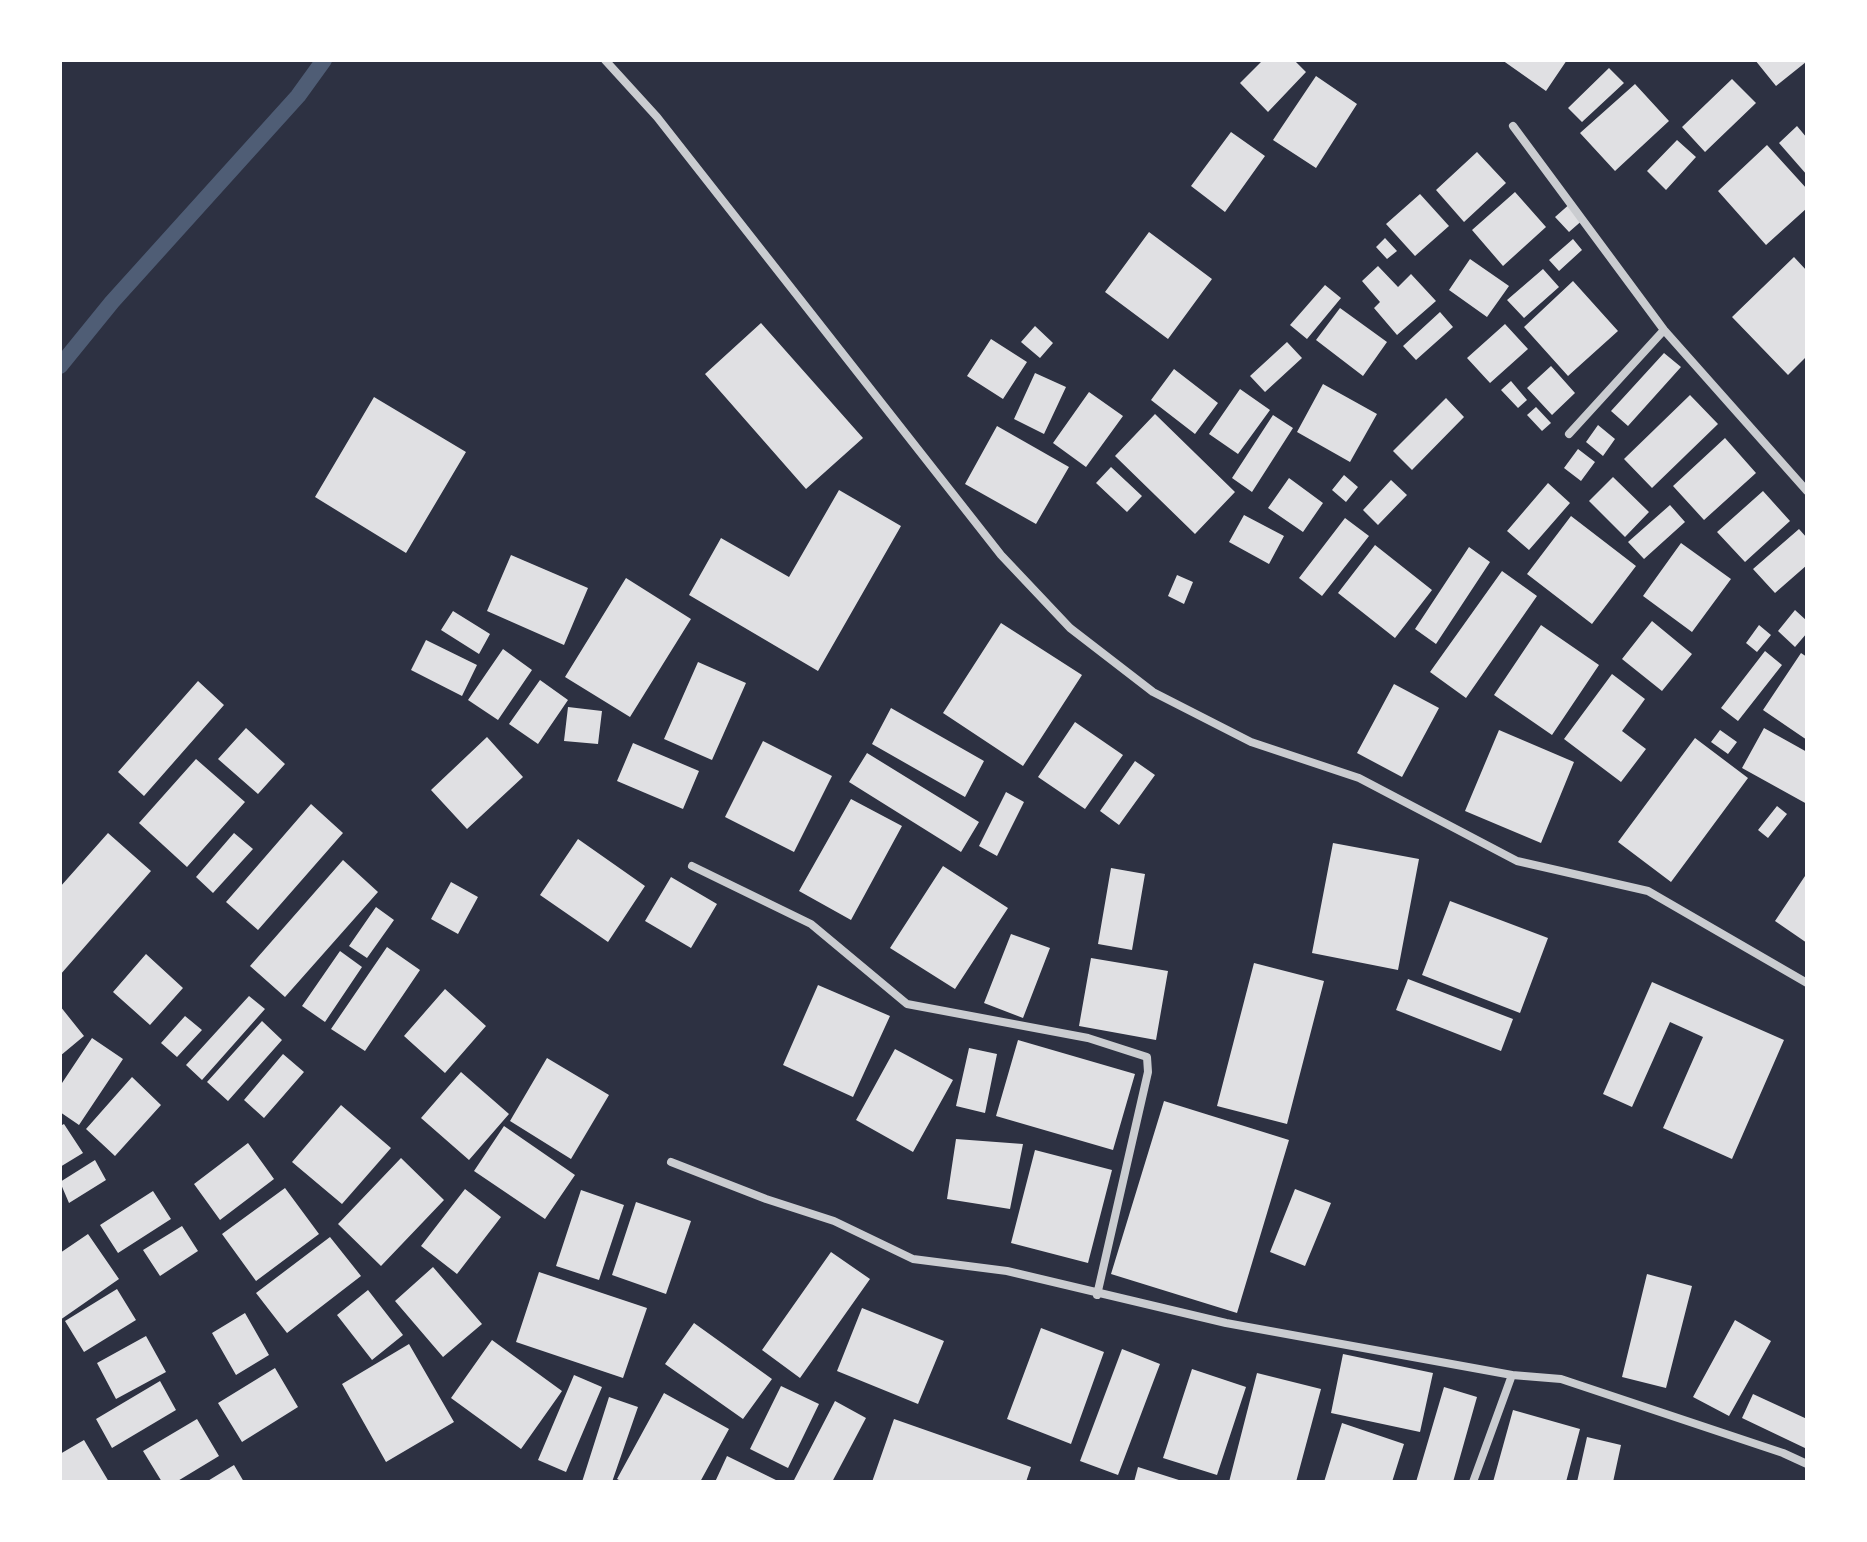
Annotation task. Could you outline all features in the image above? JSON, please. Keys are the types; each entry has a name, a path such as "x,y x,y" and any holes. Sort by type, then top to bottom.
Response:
{"street":[{"path":"605,60 657,117 1001,555 1070,628 1153,692 1251,742 1359,778 1517,861 1648,891 1807,983"},
{"path":"1513,126 1664,330 1807,491"},
{"path":"1569,434 1664,330"},
{"path":"692,866 811,924 907,1004 1088,1038 1147,1057 1148,1072 1097,1295"},
{"path":"671,1162 766,1199 834,1221 913,1259 1007,1271 1097,1295 1226,1323 1512,1375 1561,1379 1759,1444 1807,1464"},
{"path":"1473,1482 1512,1375"}],"building":[{"path":"1263,60 1294,60 1306,72 1268,112 1240,83"},
{"path":"1502,60 1567,60 1546,91"},
{"path":"1755,60 1805,60 1806,62 1776,86"},
{"path":"1609,68 1624,83 1582,122 1568,108"},
{"path":"1316,76 1357,104 1316,168 1273,140"},
{"path":"1732,79 1756,103 1705,152 1682,127"},
{"path":"1635,84 1669,121 1615,171 1580,133"},
{"path":"1797,126 1807,138 1807,175 1779,143"},
{"path":"1231,132 1265,156 1225,212 1191,186"},
{"path":"1677,140 1696,157 1666,190 1647,171"},
{"path":"1767,145 1807,189 1807,208 1766,245 1718,191"},
{"path":"1477,152 1506,183 1464,222 1436,190"},
{"path":"1515,192 1546,227 1503,266 1472,230"},
{"path":"1420,194 1449,226 1415,256 1386,224"},
{"path":"1572,202 1585,218 1569,232 1555,217"},
{"path":"1149,232 1212,279 1168,339 1105,292"},
{"path":"1385,238 1397,251 1387,259 1376,247"},
{"path":"1573,239 1582,250 1559,271 1549,260"},
{"path":"1794,257 1807,271 1807,356 1788,375 1732,317"},
{"path":"1470,259 1509,286 1487,317 1449,290"},
{"path":"1378,266 1398,287 1411,274 1436,301 1397,335 1374,308 1380,302 1362,281"},
{"path":"1543,269 1559,287 1524,318 1507,300"},
{"path":"1573,281 1618,331 1568,376 1524,327"},
{"path":"1325,285 1341,298 1307,339 1290,325"},
{"path":"1340,308 1387,342 1363,376 1316,340"},
{"path":"1440,312 1453,327 1416,360 1403,346"},
{"path":"761,323 863,438 806,489 705,374"},
{"path":"1505,324 1528,349 1490,383 1467,358"},
{"path":"1035,326 1053,343 1040,358 1021,342"},
{"path":"991,339 1027,362 1003,399 967,376"},
{"path":"1287,342 1302,358 1265,392 1250,376"},
{"path":"1664,353 1681,367 1628,426 1611,411"},
{"path":"1551,366 1575,393 1552,415 1527,388"},
{"path":"1174,369 1218,403 1195,434 1151,400"},
{"path":"1035,373 1066,387 1044,434 1014,419"},
{"path":"1511,381 1527,400 1518,408 1501,390"},
{"path":"1323,384 1377,414 1350,462 1297,432"},
{"path":"1240,389 1270,410 1238,454 1209,434"},
{"path":"1089,392 1123,416 1086,467 1053,443"},
{"path":"1690,395 1718,424 1652,488 1624,459"},
{"path":"374,397 466,452 406,553 315,497"},
{"path":"1446,398 1464,417 1412,470 1393,451"},
{"path":"1536,407 1551,423 1542,431 1527,415"},
{"path":"1155,414 1235,492 1195,534 1115,456"},
{"path":"1273,415 1293,428 1252,492 1232,478"},
{"path":"1598,425 1615,439 1603,456 1586,442"},
{"path":"997,426 1069,467 1036,524 965,484"},
{"path":"1725,438 1756,473 1704,520 1673,486"},
{"path":"1578,449 1595,462 1581,481 1564,468"},
{"path":"1111,467 1142,496 1127,512 1096,483"},
{"path":"1344,475 1358,487 1346,502 1332,490"},
{"path":"1613,477 1649,512 1625,537 1589,501"},
{"path":"1289,478 1323,503 1303,532 1268,508"},
{"path":"1391,480 1407,495 1378,525 1363,510"},
{"path":"1548,483 1570,503 1529,550 1507,531"},
{"path":"839,490 901,526 818,671 689,595 721,538 789,577"},
{"path":"1763,491 1790,521 1745,562 1717,532"},
{"path":"1670,505 1685,522 1644,559 1628,542"},
{"path":"1244,515 1284,536 1269,564 1229,542"},
{"path":"1571,516 1636,566 1592,624 1527,574"},
{"path":"1345,518 1369,536 1322,596 1299,578"},
{"path":"1799,529 1807,538 1807,565 1775,593 1753,569"},
{"path":"1681,543 1731,579 1692,632 1643,596"},
{"path":"1375,545 1432,590 1395,638 1338,593"},
{"path":"1469,547 1490,562 1436,644 1415,629"},
{"path":"511,555 588,588 564,645 487,611"},
{"path":"1502,571 1537,596 1466,698 1430,672"},
{"path":"1177,575 1193,582 1184,604 1168,596"},
{"path":"626,578 691,619 630,717 565,677"},
{"path":"1795,610 1807,621 1807,633 1795,647 1778,631"},
{"path":"453,611 490,634 479,654 441,630"},
{"path":"1652,621 1692,654 1662,691 1622,659"},
{"path":"1001,623 1082,675 1023,766 943,713"},
{"path":"1541,625 1599,665 1552,735 1494,695"},
{"path":"1759,625 1771,635 1757,652 1746,643"},
{"path":"426,640 477,665 462,696 411,670"},
{"path":"503,649 532,670 498,720 468,700"},
{"path":"1765,651 1782,665 1738,721 1721,708"},
{"path":"1801,653 1807,657 1807,740 1763,710"},
{"path":"698,662 746,683 712,760 664,739"},
{"path":"1612,674 1645,699 1622,731 1646,749 1621,782 1564,739"},
{"path":"540,680 568,700 538,744 509,724"},
{"path":"198,681 224,705 144,796 118,772"},
{"path":"1394,684 1439,708 1402,777 1357,753"},
{"path":"568,707 602,711 598,744 564,741"},
{"path":"891,708 984,761 965,797 872,744"},
{"path":"1075,722 1123,755 1085,809 1038,777"},
{"path":"246,728 285,764 258,794 218,759"},
{"path":"1764,728 1807,752 1807,804 1742,768"},
{"path":"1499,730 1574,762 1541,843 1465,811"},
{"path":"1720,730 1737,742 1728,754 1711,742"},
{"path":"487,737 523,777 467,829 431,790"},
{"path":"1695,738 1748,778 1671,882 1618,842"},
{"path":"763,741 832,776 794,852 725,817"},
{"path":"633,743 699,771 683,809 617,781"},
{"path":"867,753 979,822 961,852 849,782"},
{"path":"196,759 245,802 187,867 139,823"},
{"path":"1135,761 1155,775 1119,825 1100,811"},
{"path":"1006,792 1024,802 997,856 979,846"},
{"path":"851,799 902,826 851,920 799,891"},
{"path":"311,804 343,833 258,930 226,902"},
{"path":"1777,806 1787,814 1768,838 1758,830"},
{"path":"108,833 151,871 60,975 60,887"},
{"path":"234,833 253,849 213,893 196,877"},
{"path":"578,839 645,886 608,942 540,895"},
{"path":"1333,843 1419,859 1398,970 1312,953"},
{"path":"343,860 378,892 285,997 250,966"},
{"path":"943,866 1008,908 955,989 890,948"},
{"path":"1111,868 1145,874 1132,950 1098,944"},
{"path":"1807,873 1807,943 1775,921"},
{"path":"671,877 717,904 691,948 645,921"},
{"path":"451,882 478,897 458,934 431,919"},
{"path":"1450,901 1548,938 1520,1013 1422,975"},
{"path":"376,907 394,920 367,958 349,946"},
{"path":"1011,934 1050,948 1023,1018 984,1003"},
{"path":"387,947 420,970 365,1051 331,1029"},
{"path":"340,951 362,967 325,1022 302,1006"},
{"path":"146,954 183,988 150,1025 113,992"},
{"path":"1091,958 1168,971 1156,1040 1079,1026"},
{"path":"1254,963 1324,981 1287,1124 1217,1106"},
{"path":"1408,979 1513,1019 1501,1051 1396,1010"},
{"path":"1652,982 1784,1040 1732,1159 1663,1128 1703,1037 1670,1022 1632,1107 1603,1094"},
{"path":"818,985 890,1016 853,1097 783,1065"},
{"path":"445,989 486,1026 445,1073 404,1036"},
{"path":"249,996 265,1009 202,1080 186,1065"},
{"path":"60,1006 84,1036 60,1056"},
{"path":"185,1016 202,1030 177,1057 161,1043"},
{"path":"262,1021 282,1040 228,1101 207,1082"},
{"path":"92,1038 123,1059 79,1125 60,1112 60,1086"},
{"path":"1018,1040 1135,1074 1113,1150 996,1116"},
{"path":"969,1048 997,1054 985,1113 956,1106"},
{"path":"895,1049 953,1080 913,1152 856,1120"},
{"path":"283,1054 304,1072 264,1118 244,1100"},
{"path":"547,1058 609,1095 571,1159 510,1121"},
{"path":"461,1072 509,1114 469,1160 421,1118"},
{"path":"132,1077 161,1105 115,1156 86,1129"},
{"path":"1164,1101 1289,1140 1237,1313 1111,1274"},
{"path":"341,1105 391,1148 342,1204 292,1162"},
{"path":"64,1124 83,1153 60,1167 60,1126"},
{"path":"504,1126 575,1175 545,1219 474,1171"},
{"path":"956,1139 1023,1144 1010,1209 947,1199"},
{"path":"248,1143 274,1179 220,1220 194,1184"},
{"path":"1035,1150 1112,1170 1088,1263 1011,1243"},
{"path":"401,1158 444,1200 381,1266 338,1224"},
{"path":"95,1160 106,1180 69,1203 60,1182"},
{"path":"285,1188 319,1234 256,1281 222,1234"},
{"path":"465,1189 501,1217 457,1274 421,1246"},
{"path":"1295,1189 1331,1203 1305,1266 1270,1252"},
{"path":"581,1190 624,1205 599,1280 556,1266"},
{"path":"153,1191 171,1219 118,1253 100,1225"},
{"path":"636,1202 691,1221 666,1294 612,1275"},
{"path":"182,1226 198,1251 160,1276 143,1250"},
{"path":"88,1234 119,1279 60,1320 60,1253"},
{"path":"330,1237 361,1276 287,1333 256,1293"},
{"path":"831,1252 870,1279 800,1378 762,1350"},
{"path":"433,1267 482,1324 443,1357 395,1301"},
{"path":"539,1272 647,1308 623,1378 516,1342"},
{"path":"1647,1274 1692,1286 1666,1388 1622,1377"},
{"path":"117,1289 136,1320 84,1352 65,1321"},
{"path":"368,1290 403,1335 372,1360 337,1315"},
{"path":"862,1308 944,1341 918,1404 837,1371"},
{"path":"245,1313 269,1355 236,1375 212,1333"},
{"path":"1735,1320 1771,1341 1729,1416 1693,1397"},
{"path":"694,1323 772,1379 743,1419 665,1364"},
{"path":"1041,1328 1104,1352 1071,1444 1007,1419"},
{"path":"146,1336 166,1372 116,1399 97,1363"},
{"path":"492,1340 562,1391 521,1449 451,1398"},
{"path":"409,1344 454,1422 386,1462 342,1384"},
{"path":"1122,1349 1160,1364 1118,1475 1080,1461"},
{"path":"1343,1354 1433,1373 1420,1432 1331,1413"},
{"path":"275,1368 298,1407 242,1442 218,1403"},
{"path":"1192,1369 1246,1387 1217,1475 1163,1458"},
{"path":"1257,1373 1321,1389 1296,1482 1229,1482"},
{"path":"574,1375 602,1387 566,1472 538,1460"},
{"path":"160,1381 176,1410 112,1448 96,1419"},
{"path":"781,1386 819,1404 788,1468 750,1449"},
{"path":"1444,1387 1477,1397 1453,1482 1416,1482"},
{"path":"664,1393 729,1429 700,1482 623,1482 617,1479"},
{"path":"1753,1394 1807,1419 1807,1449 1742,1418"},
{"path":"609,1397 638,1407 612,1482 582,1482"},
{"path":"835,1401 866,1418 832,1482 793,1482"},
{"path":"1513,1410 1580,1429 1566,1482 1493,1482"},
{"path":"197,1419 219,1456 176,1482 162,1482 143,1451"},
{"path":"894,1419 1031,1467 1026,1482 872,1482"},
{"path":"1342,1423 1404,1444 1392,1482 1324,1482"},
{"path":"1587,1437 1621,1445 1613,1482 1577,1482"},
{"path":"84,1440 109,1482 60,1482 60,1454"},
{"path":"727,1456 780,1482 715,1482"},
{"path":"234,1465 244,1482 206,1482"},
{"path":"1138,1467 1182,1481 1182,1482 1134,1482"}],"waterway":[{"path":"60,366 112,302 298,96 324,60"}]}
